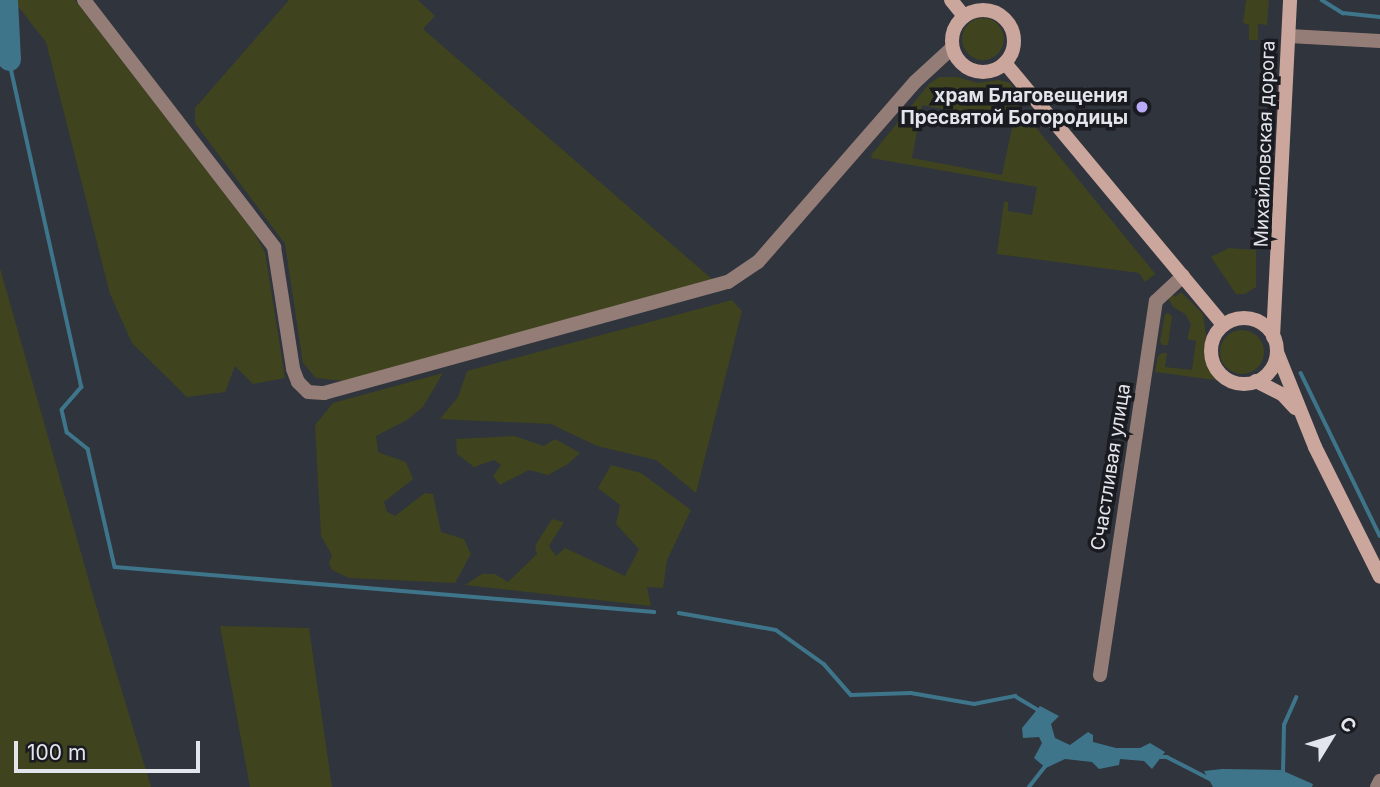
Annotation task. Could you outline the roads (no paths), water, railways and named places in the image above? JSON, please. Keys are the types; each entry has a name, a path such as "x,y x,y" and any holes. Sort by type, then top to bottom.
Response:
{"street":[{"path":"84,0 274,247 293,369 298,382 308,391 324,393 728,282 758,262 915,82 952,47"},
{"path":"951,0 964,16"},
{"name":"Михайловская дорога","path":"1273,337 1290,0"},
{"path":"988,9 1009,22 1015,44 1005,63 993,71 970,69 959,60 952,47 954,30 964,16 988,9"},
{"path":"1289,36 1380,41"},
{"path":"1005,63 1223,326"},
{"name":"Счастливая улица","path":"1100,676 1156,301 1183,276"},
{"path":"1277,289 1266,308 1223,326 1212,344 1215,367 1233,382 1256,381 1283,395 1301,415"},
{"path":"1245,318 1265,326 1273,337 1301,415 1380,578"},
{"path":"1256,381 1271,370 1277,352"},
{"path":"1377,787 1380,781"}],"water":[{"path":"1040,706 1059,716 1051,724 1055,738 1070,745 1088,732 1093,735 1093,742 1116,748 1140,748 1150,743 1165,752 1152,769 1144,761 1120,759 1119,765 1099,769 1092,762 1065,759 1046,768 1034,758 1042,743 1039,737 1023,738 1022,728"},
{"path":"1281,770 1313,784 1312,787 1213,787 1204,771"}],"waterway":[{"path":"6,0 9,59"},
{"path":"1322,0 1343,13 1380,17"},
{"path":"9,59 82,387 62,410 67,432 88,449 115,567 654,612"},
{"path":"1301,373 1380,536"},
{"path":"679,613 776,630 824,664 851,695 911,693 974,704 1015,696 1038,710"},
{"path":"1283,773 1284,725 1296,698"},
{"path":"1159,757 1167,757 1212,780"},
{"path":"1029,787 1047,764"}],"place":[{"name":"храм Благовещения Пресвятой Богородицы","path":"1142,107"}]}
